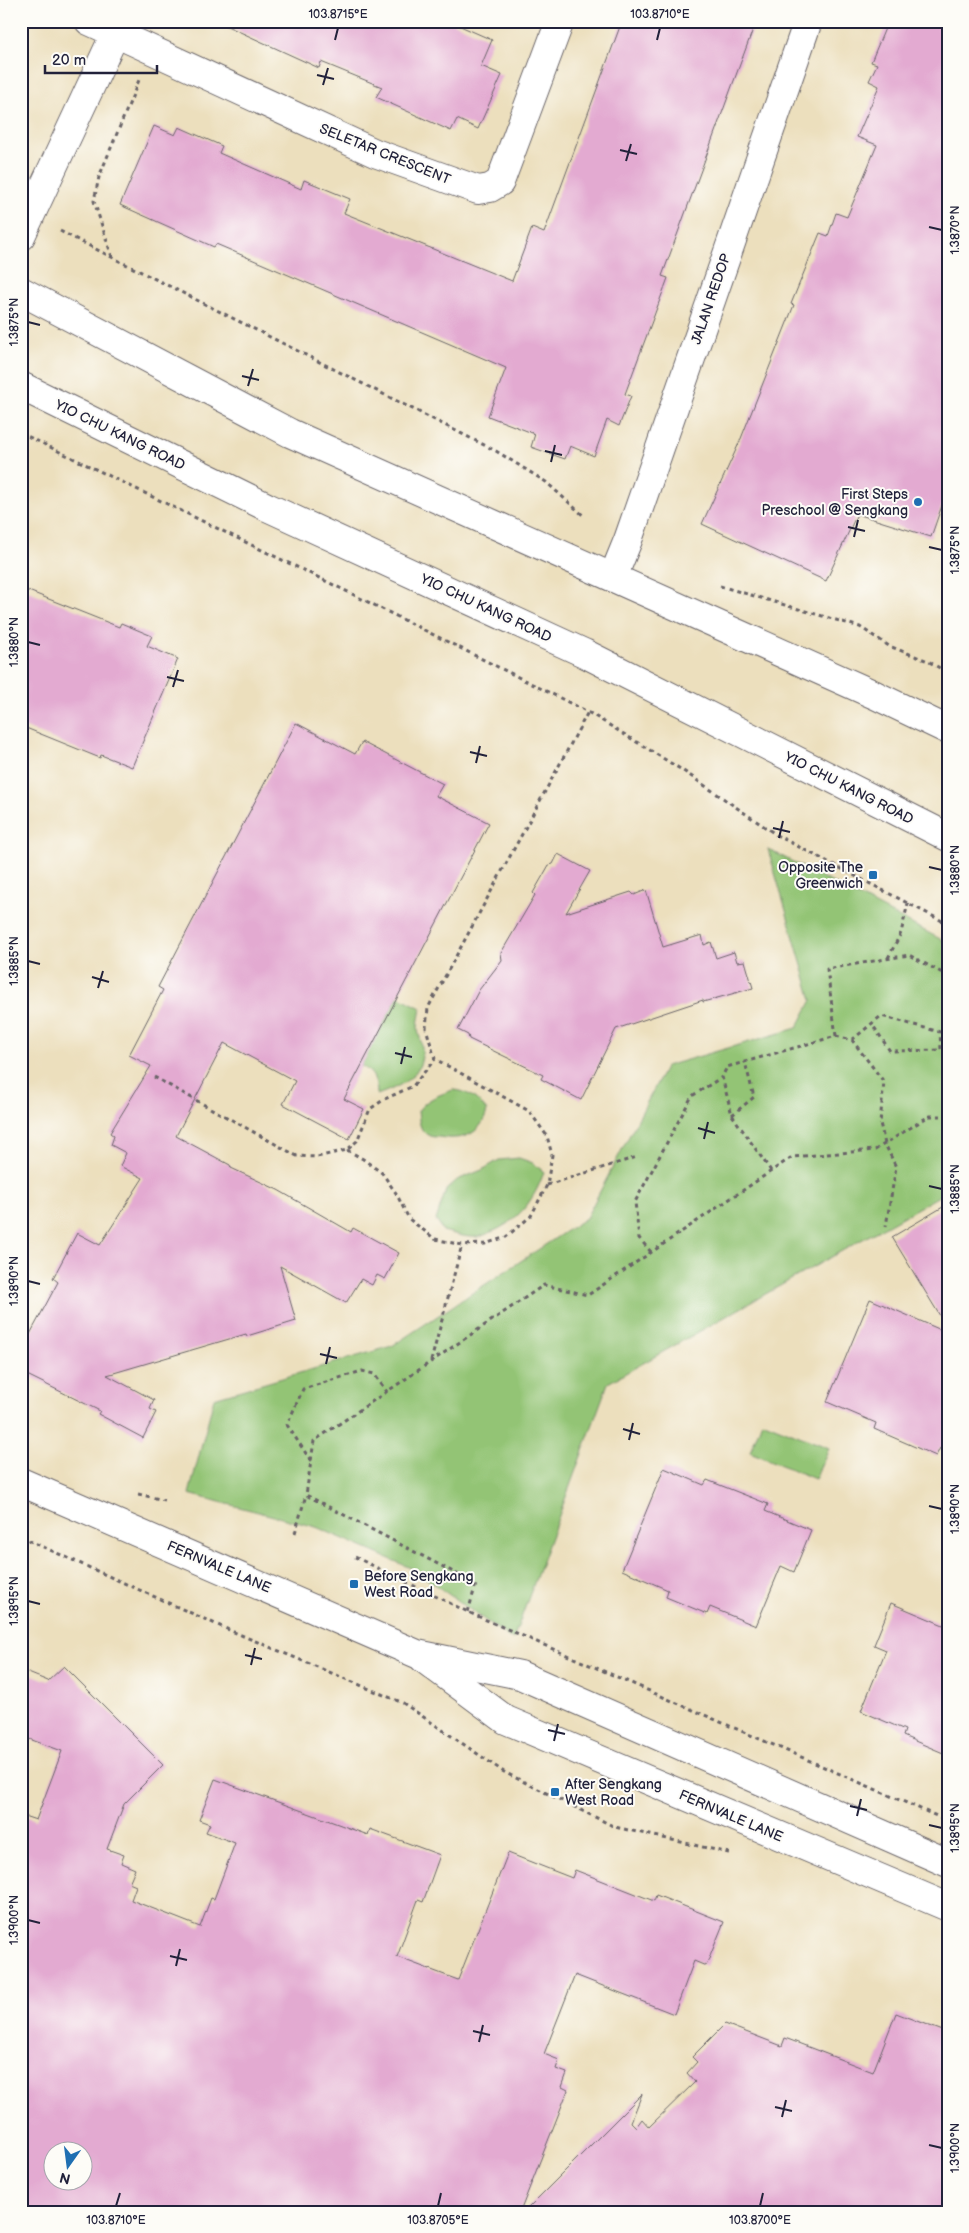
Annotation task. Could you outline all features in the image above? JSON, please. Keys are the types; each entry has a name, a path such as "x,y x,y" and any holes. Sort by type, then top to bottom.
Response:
{"street":[{"name":"SELETAR CRESCENT","path":"89,21 118,28 151,51 375,153 478,190 490,188 500,182 560,21"},
{"name":"JALAN REDOP","path":"612,577 628,540 808,21"},
{"path":"26,226 118,28"},
{"path":"21,291 290,433 875,695 948,730"},
{"name":"YIO CHU KANG ROAD","path":"21,386 266,507 584,653 948,837"},
{"name":"FERNVALE LANE","path":"21,1482 417,1654 520,1675 948,1863"},
{"name":"FERNVALE LANE","path":"417,1654 506,1720 948,1907"}],"path":[{"path":"113,258 94,201 99,177 151,51"},
{"path":"26,226 113,258 496,451 546,482 585,517"},
{"path":"21,433 340,588 588,712 682,770 778,836 948,924"},
{"path":"720,586 860,628 889,646 928,661 948,673"},
{"path":"347,1150 382,1173 396,1193 409,1219 435,1239 462,1246 485,1244 506,1237 531,1216 547,1185 552,1155 547,1136 529,1111 435,1058 426,1028 428,1008 588,712"},
{"path":"887,959 901,933 908,903"},
{"path":"836,1036 827,969 909,955 948,976"},
{"path":"852,1040 872,1024 882,1016 940,1032 940,1050 890,1050 872,1024"},
{"path":"651,1252 639,1238 635,1202 692,1096 722,1077 727,1067 836,1036 852,1040 884,1082 880,1123 885,1144 896,1167 886,1226"},
{"path":"154,1077 297,1156 317,1158 347,1150 357,1141 370,1110 385,1099 413,1086 435,1058"},
{"path":"732,1115 754,1097 745,1062"},
{"path":"722,1077 732,1115 771,1171"},
{"path":"295,1533 306,1495 314,1441 544,1285 588,1295 792,1157 875,1150 929,1116 948,1116"},
{"path":"547,1185 637,1157"},
{"path":"431,1362 462,1246"},
{"path":"311,1462 286,1425 303,1389 362,1371 374,1374 387,1392"},
{"path":"306,1495 476,1584 468,1612"},
{"path":"355,1557 468,1612 948,1822"}],"green space":[{"path":"768,849 948,943 948,1191 608,1383 513,1640 413,1569 316,1527 189,1494 214,1398 392,1346 586,1218 666,1066 797,1028 812,1000"},
{"path":"398,996 421,1008 418,1028 422,1045 422,1058 415,1073 409,1079 377,1095 372,1074 361,1066"},
{"path":"453,1090 468,1094 480,1103 487,1111 484,1119 475,1131 463,1137 429,1136 421,1128 418,1111 429,1100"},
{"path":"519,1158 533,1163 544,1172 531,1199 513,1220 496,1230 474,1237 443,1231 436,1220 446,1190 457,1180 482,1170 499,1160"},
{"path":"762,1421 829,1448 815,1479 750,1452"}],"building":[{"path":"216,21 449,21 492,40 481,66 502,75 478,129 457,119 451,131 376,97 382,87 321,62 319,68"},
{"path":"622,21 756,21 662,276 668,278 625,394 631,396 619,426 607,420 594,456 570,446 565,459 531,447 535,434 488,416 506,368 216,244 214,247 120,205 154,126 175,135 179,127 222,146 219,153 301,189 304,180 350,199 344,213 512,281 532,228 544,233"},
{"path":"888,21 948,21 948,488 931,537 857,514 826,581 702,524 740,441 794,305 791,304 820,233 828,236 836,213 847,217 877,145 857,137 879,86 869,81 877,64 871,62"},
{"path":"21,588 119,627 121,623 152,636 147,646 178,659 132,767 101,755 100,758 21,726"},
{"path":"296,723 355,754 362,742 443,784 436,796 489,823 344,1099 364,1109 349,1139 283,1104 295,1081 224,1043 176,1136 230,1165 231,1168 278,1190 351,1232 353,1228 399,1253 385,1279 377,1275 372,1285 361,1279 346,1303 280,1266 296,1321 107,1375 154,1400 150,1409 156,1412 143,1438 98,1414 100,1411 25,1374 24,1370 21,1369 21,1351 58,1282 53,1278 77,1233 100,1245 143,1178 120,1166 126,1153 111,1145 114,1136 110,1133 151,1066 129,1055 163,990 158,987"},
{"path":"558,854 590,871 566,913 631,892 634,895 646,890 663,947 702,935 704,945 711,942 716,958 734,952 737,962 745,961 753,988 703,1002 703,1000 616,1029 581,1100 541,1079 543,1075 469,1039 468,1035 458,1030 479,990 502,960 501,953 535,895 533,893 549,865 553,864"},
{"path":"948,1204 948,1329 892,1237"},
{"path":"870,1299 948,1333 948,1452 940,1448 936,1456 874,1429 876,1423 827,1402"},
{"path":"664,1468 704,1485 707,1480 768,1504 765,1511 811,1530 794,1572 781,1566 756,1626 710,1607 707,1614 666,1597 668,1590 622,1570"},
{"path":"891,1603 948,1627 948,1755 903,1736 905,1730 861,1711 886,1650 874,1645"},
{"path":"64,1666 163,1765 124,1804 107,1849 124,1855 121,1863 135,1869 129,1883 136,1886 131,1900 200,1927 211,1898 214,1899 235,1843 206,1832 210,1824 199,1820 215,1779 368,1835 370,1829 440,1855 423,1902 418,1900 397,1957 458,1980 508,1853 572,1878 575,1870 654,1901 656,1895 724,1922 706,1966 694,1961 674,2014 575,1975 544,2054 559,2060 556,2069 567,2073 562,2087 568,2090 520,2212 21,2212 21,1815 36,1820 62,1751 21,1736 21,1670 48,1681"},
{"path":"896,2013 948,2033 948,2212 524,2212 642,2094 631,2122 636,2127 642,2119 649,2127 695,2082 687,2073 697,2062 692,2057 725,2024 782,2046 785,2038 873,2072"}],"place":[{"name":"First Steps Preschool @ Sengkang","path":"918,502"},
{"name":"Opposite The Greenwich","path":"873,875"},
{"name":"Before Sengkang West Road","path":"354,1584"},
{"name":"After Sengkang West Road","path":"555,1792"}]}
